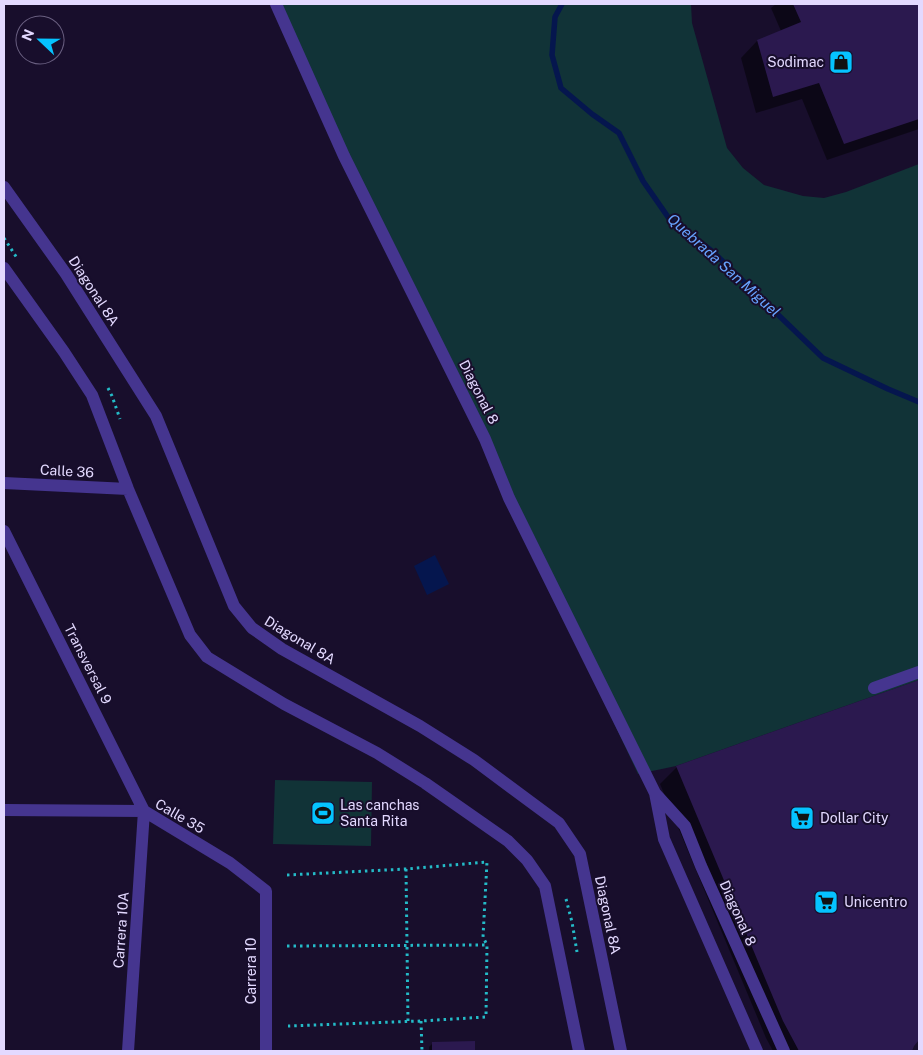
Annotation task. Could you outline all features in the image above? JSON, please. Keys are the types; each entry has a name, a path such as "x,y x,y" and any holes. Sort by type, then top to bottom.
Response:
{"street":[{"name":"Diagonal 8","path":"276,4 344,156 486,439 509,498 655,793 664,839 757,1051"},
{"name":"Diagonal 8A","path":"4,187 66,274 156,416 234,606 252,628 282,650 420,726 474,760 559,823 570,837 580,854 621,1051"},
{"path":"4,268 92,395 128,489 190,635 207,657 284,704 377,753 409,773 508,841 527,860 545,886 579,1051"},
{"name":"Calle 36","path":"4,483 128,489"},
{"name":"Transversal 9","path":"4,530 144,811"},
{"path":"874,688 919,672"},
{"name":"Diagonal 8","path":"655,793 685,826 784,1051"},
{"name":"Calle 35","path":"4,810 144,811 230,863 266,891"},
{"name":"Carrera 10A","path":"128,1051 144,811"},
{"name":"Carrera 10","path":"266,891 266,1051"}],"path":[{"path":"287,875 406,869 487,862 483,938 487,945 486,1016 408,1022 288,1026"},
{"path":"406,869 408,1022"},
{"path":"287,946 487,945"},
{"path":"421,1021 422,1051"}],"green space":[{"path":"276,4 691,4 692,23 727,148 743,168 764,185 803,196 824,198 846,192 919,164 919,680 676,766 638,774"},
{"name":"Las canchas Santa Rita","path":"275,780 372,782 371,846 273,844"}],"shaded area":[{"path":"435,555 449,584 427,595 414,566"}],"building":[{"name":"Sodimac","path":"793,4 919,4 919,119 844,144 819,83 773,97 757,40 801,22"},
{"name":"Unicentro","path":"919,680 919,1040 912,1051 799,1051 783,1021 676,766"},
{"path":"475,1041 475,1051 432,1051 432,1042"}],"waterway":[{"name":"Quebrada San Miguel","path":"562,4 555,17 552,55 561,88 592,114 619,133 643,181 668,217 713,252 823,358 919,402"}],"place":[{"name":"Sodimac","path":"841,62"},
{"name":"Las canchas Santa Rita","path":"323,813"},
{"name":"Dollar City","path":"802,818"},
{"name":"Unicentro","path":"826,902"}]}
